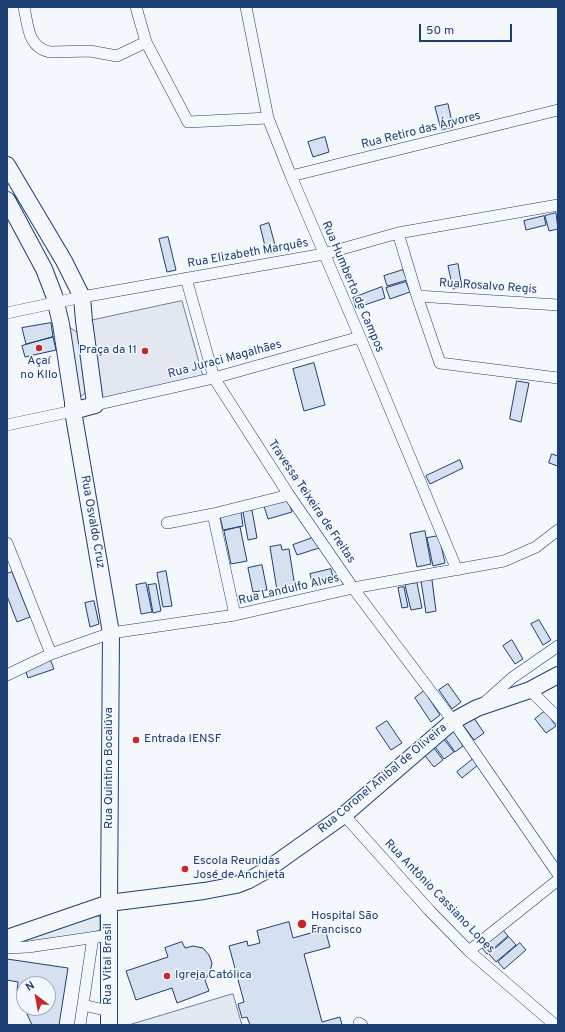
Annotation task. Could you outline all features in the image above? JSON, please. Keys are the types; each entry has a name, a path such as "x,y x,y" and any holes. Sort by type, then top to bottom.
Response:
{"main road":[{"path":"7,165 64,262 82,297 95,401 73,407"},
{"name":"Rua Osvaldo Cruz","path":"7,200 44,269 56,303 61,324 73,407 111,633"},
{"path":"61,324 84,321"},
{"name":"Rua Quintino Bocaiúva","path":"109,903 111,633"},
{"name":"Rua Coronel Anibal de Oliveira","path":"7,938 109,903 204,891 236,885 249,880 265,871 344,815 452,721 477,708 530,690 558,675"},
{"name":"Rua Vital Brasil","path":"109,903 109,1018"}],"street":[{"path":"24,7 33,43 39,48 50,52 90,51 117,56 146,42"},
{"path":"136,7 146,42 188,122 268,118"},
{"name":"Rua Humberto de Campos","path":"246,7 268,118 457,570"},
{"name":"Rua Retiro das Árvores","path":"291,176 558,110"},
{"name":"Rua Elizabeth Marquês","path":"7,313 82,297 324,254 398,232 558,205"},
{"path":"398,232 417,296 440,363 558,378"},
{"name":"Travessa Teixeira de Freitas","path":"186,278 214,378 289,496 353,588 452,721 558,874"},
{"name":"Rua Rosalvo Regis","path":"417,296 558,305"},
{"name":"Rua Juraci Magalhães","path":"95,401 214,378 360,337"},
{"path":"7,425 73,407"},
{"path":"167,524 289,496"},
{"path":"213,514 235,615"},
{"name":"Rua Landulfo Alves","path":"7,675 51,654 111,633 235,615 353,588 504,561 536,547 558,530"},
{"path":"7,543 11,566 51,654"},
{"name":"Rua Coronel Anibal de Oliveira","path":"477,708 512,678 558,646"},
{"path":"530,690 558,718"},
{"name":"Rua Antônio Cassiano Lopes","path":"344,815 430,910 469,950 555,1025"},
{"path":"469,950 558,880"},
{"path":"7,948 28,947 110,935"},
{"path":"80,1025 93,938"},
{"path":"83,1005 109,1018"}],"shaded area":[{"name":"Praça da 11","path":"182,301 204,380 103,406 89,321"},
{"path":"68,326 78,333 87,387 85,393 78,399"},
{"path":"95,915 100,917 100,930 81,937 7,945"},
{"path":"233,994 242,1025 129,1025"}],"building":[{"path":"448,104 453,127 441,130 435,107"},
{"path":"325,137 329,152 313,157 308,142"},
{"path":"556,213 558,229 549,231 545,216"},
{"path":"544,216 546,225 526,230 524,221"},
{"path":"269,223 277,252 267,254 260,226"},
{"path":"168,237 176,270 167,272 159,239"},
{"path":"458,264 462,287 453,289 448,266"},
{"path":"403,270 407,280 387,286 384,276"},
{"path":"406,282 410,292 390,299 386,288"},
{"path":"382,287 385,298 356,308 353,298"},
{"path":"51,323 53,337 26,344 22,328"},
{"name":"Açaí no KIlo","path":"53,337 56,350 25,357 22,346"},
{"path":"314,363 325,405 304,411 293,369"},
{"path":"517,381 529,383 521,422 510,419"},
{"path":"552,454 558,456 558,466 549,463"},
{"path":"460,460 463,468 430,484 426,476"},
{"path":"288,499 292,512 268,519 264,506"},
{"path":"252,510 257,538 248,540 243,512"},
{"path":"241,512 243,526 223,530 220,516"},
{"path":"240,527 247,561 231,564 224,531"},
{"path":"425,531 431,564 417,567 410,534"},
{"path":"439,536 445,563 433,566 427,538"},
{"path":"315,537 319,548 297,555 293,545"},
{"path":"281,545 282,550 289,549 295,587 277,590 270,547"},
{"path":"262,565 267,590 253,592 248,568"},
{"path":"331,569 334,581 313,586 310,574"},
{"path":"166,571 172,606 163,607 157,573"},
{"path":"12,572 30,617 17,622 7,596 7,574"},
{"path":"432,580 436,611 426,613 421,581"},
{"path":"146,583 152,612 141,614 136,585"},
{"path":"417,583 422,608 411,610 405,585"},
{"path":"156,584 161,611 153,613 148,585"},
{"path":"404,587 408,607 402,608 398,588"},
{"path":"94,601 99,624 90,627 85,603"},
{"path":"539,620 551,640 543,645 531,624"},
{"path":"512,640 523,659 515,664 503,646"},
{"path":"50,659 54,669 28,678 25,669"},
{"path":"448,684 461,702 452,709 439,690"},
{"path":"424,691 440,715 431,722 415,698"},
{"path":"545,711 556,726 546,733 535,719"},
{"path":"474,718 484,733 474,740 463,725"},
{"path":"387,721 402,743 391,750 376,728"},
{"path":"454,732 463,746 455,752 445,738"},
{"path":"442,737 454,752 444,759 433,744"},
{"path":"431,744 443,760 434,767 422,752"},
{"path":"473,759 478,765 462,778 457,772"},
{"path":"289,922 293,938 325,929 330,947 304,954 322,1022 340,1017 342,1025 250,1025 247,1017 242,1018 238,1004 244,1002 229,946 247,941 248,946 260,943 257,931"},
{"path":"502,929 508,936 487,954 481,947"},
{"path":"509,937 516,945 496,962 489,954"},
{"name":"Igreja Católica","path":"182,942 185,948 193,946 203,948 209,955 212,963 210,972 205,980 209,991 177,1003 172,988 136,1000 126,971 168,957 165,948"},
{"path":"520,943 526,950 504,969 498,962"},
{"path":"7,959 68,968 59,1025 32,1025 28,1016 56,1016 56,976 16,976 16,982 7,980"}],"place":[{"name":"Açaí no KIlo","path":"39,348"},
{"name":"Praça da 11","path":"145,351"},
{"name":"Entrada IENSF","path":"136,740"},
{"name":"Escola Reunidas José de Anchieta","path":"185,869"},
{"name":"Hospital São Francisco","path":"302,924"},
{"name":"Igreja Católica","path":"167,976"}]}
